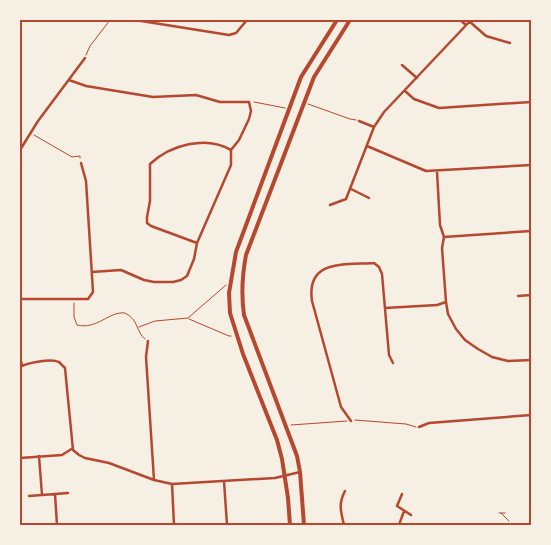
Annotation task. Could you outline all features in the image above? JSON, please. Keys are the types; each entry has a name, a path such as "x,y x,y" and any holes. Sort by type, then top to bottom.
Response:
{"main road":[{"path":"290,525 285,476 277,440 243,354 230,313 229,293 236,252 301,77 337,20"},
{"path":"304,525 297,456 244,316 241,294 242,274 246,255 314,77 350,20"}],"street":[{"path":"135,20 229,35 236,33 247,20"},
{"path":"460,20 466,25"},
{"path":"330,205 346,199 374,127 384,112 470,21 486,36 510,43"},
{"path":"20,150 38,121 85,58"},
{"path":"402,65 416,78"},
{"path":"69,80 86,86 152,97 196,95 220,102 249,102 251,111 239,140 231,150 231,165 197,243 194,259 187,276 181,280 154,282 144,280 121,270 92,272"},
{"path":"404,91 414,99 439,108 531,102"},
{"path":"359,120 374,127"},
{"path":"197,243 147,223 150,201 150,164 165,152 179,146 198,144 222,145 231,150"},
{"path":"367,146 419,169 437,172 531,165"},
{"path":"20,299 88,299 92,297 86,181 81,164"},
{"path":"437,172 440,225 444,237 442,248 448,314 456,329 465,340 478,350 492,357 508,361 531,360"},
{"path":"351,189 369,198"},
{"path":"444,237 531,231"},
{"path":"351,422 340,407 312,301 310,290 312,281 318,272 328,267 374,263 379,267 382,274 389,356 393,363"},
{"path":"518,296 531,296"},
{"path":"385,308 436,305 446,302"},
{"path":"148,341 146,357 154,480"},
{"path":"20,358 21,366 53,361 59,362 65,368 73,448 79,456 109,463 154,480 172,484 285,476 300,472"},
{"path":"419,427 430,423 531,415"},
{"path":"20,458 62,455 73,448"},
{"path":"39,456 42,495"},
{"path":"224,481 227,525"},
{"path":"172,484 174,525"},
{"path":"344,525 339,506 345,492"},
{"path":"29,496 68,493"},
{"path":"55,494 57,525"},
{"path":"402,494 397,506 410,515"},
{"path":"399,525 404,511"},
{"path":"515,525 531,524"}],"path":[{"path":"85,58 90,46 110,20"},
{"path":"249,102 289,110"},
{"path":"304,102 350,120 359,120"},
{"path":"31,134 72,157 80,156 81,164"},
{"path":"188,318 226,285"},
{"path":"74,299 74,317 77,325 94,324 121,312 132,317 141,336 148,341"},
{"path":"138,327 155,321 188,318 229,336 232,335"},
{"path":"290,425 351,422 358,419 419,427"},
{"path":"505,513 500,513 509,521"}]}
